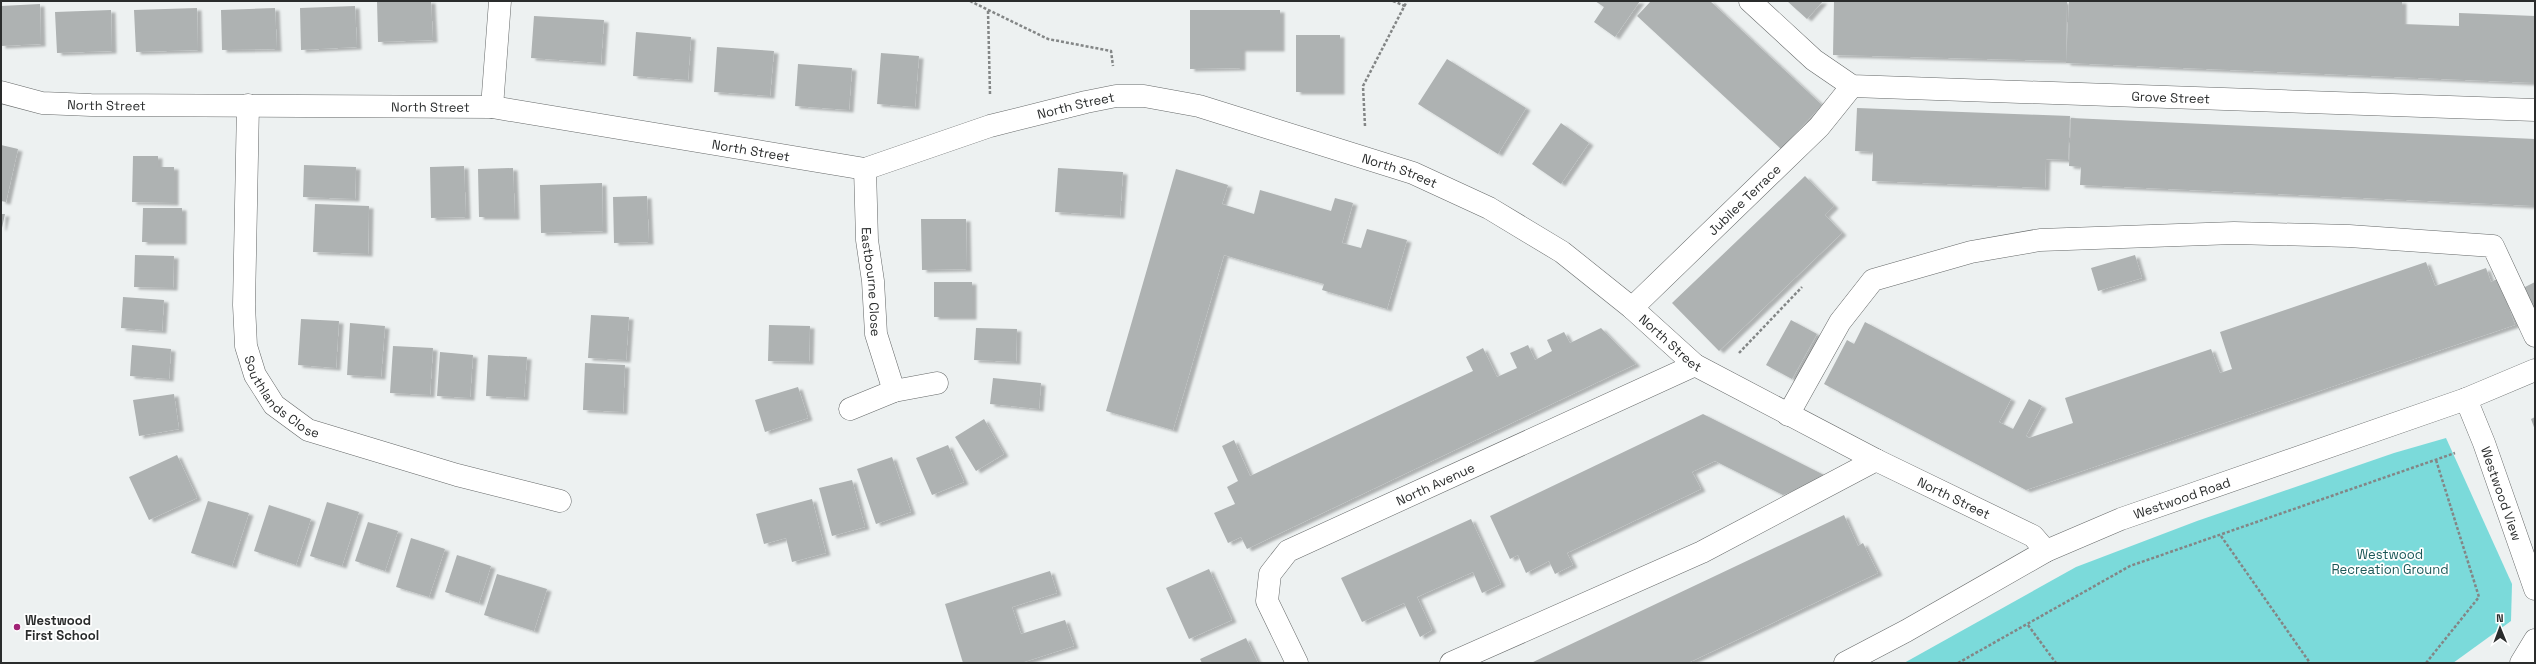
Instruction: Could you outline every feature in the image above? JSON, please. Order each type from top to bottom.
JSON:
[{"type":"street","points":[[492,106],[500,1]]},
{"type":"street","points":[[1750,1],[1814,60],[1852,86]]},
{"type":"street","name":"Grove Street","points":[[1852,86],[2535,110]]},
{"type":"street","name":"Jubilee Terrace","points":[[1632,308],[1819,127],[1852,86]]},
{"type":"street","name":"North Street","points":[[1,92],[42,103],[492,106],[865,169],[990,126],[1116,96],[1144,96],[1199,106],[1413,173],[1489,208],[1562,252],[1632,308],[1695,365],[1876,460],[2032,536],[2046,551]]},
{"type":"street","name":"Southlands Close","points":[[248,105],[244,305],[246,346],[255,375],[274,405],[308,430],[457,475],[560,501]]},
{"type":"street","name":"Eastbourne Close","points":[[865,169],[867,240],[873,281],[876,334],[894,391]]},
{"type":"street","points":[[1788,415],[1840,322],[1872,280],[1971,252],[2040,240],[2234,233],[2349,236],[2493,246],[2535,336]]},
{"type":"street","name":"North Avenue","points":[[1297,663],[1267,601],[1270,574],[1288,551],[1695,365]]},
{"type":"street","name":"Westwood Road","points":[[1845,663],[1906,631],[2046,551],[2121,519],[2466,399],[2535,370]]},
{"type":"street","points":[[850,409],[894,391],[937,383]]},
{"type":"street","name":"Westwood View","points":[[2466,399],[2484,442],[2535,589]]},
{"type":"street","points":[[1451,663],[1702,552],[1876,460]]},
{"type":"street","points":[[2521,663],[2535,640]]},
{"type":"path","points":[[970,1],[1048,39],[1111,51],[1116,96]]},
{"type":"path","points":[[1393,1],[1405,6]]},
{"type":"path","points":[[1366,158],[1363,86],[1407,1]]},
{"type":"path","points":[[988,11],[990,126]]},
{"type":"path","points":[[1716,376],[1802,287]]},
{"type":"path","points":[[1958,663],[2028,625],[2130,566],[2221,536],[2484,442]]},
{"type":"path","points":[[2426,663],[2480,597],[2436,460]]},
{"type":"path","points":[[2221,536],[2310,663]]},
{"type":"path","points":[[2028,625],[2056,663]]},
{"type":"green space","name":"Westwood Recreation Ground","points":[[2446,438],[2512,584],[2511,621],[2453,663],[1904,663],[2076,567],[2197,521],[2394,453]]},
{"type":"building","points":[[377,1],[431,1],[433,40],[378,42]]},
{"type":"building","points":[[1595,1],[1640,1],[1615,37],[1594,22],[1604,7]]},
{"type":"building","points":[[1651,1],[1710,1],[1822,105],[1781,149],[1637,16]]},
{"type":"building","points":[[1787,1],[1823,1],[1807,19]]},
{"type":"building","points":[[1834,1],[2067,1],[2066,61],[1833,55]]},
{"type":"building","points":[[2069,1],[2402,1],[2402,24],[2459,26],[2459,13],[2535,16],[2535,83],[2066,63]]},
{"type":"building","points":[[40,4],[41,44],[1,46],[1,6]]},
{"type":"building","points":[[355,6],[357,47],[301,50],[300,8]]},
{"type":"building","points":[[197,8],[198,50],[136,52],[134,10]]},
{"type":"building","points":[[275,8],[277,49],[222,50],[221,10]]},
{"type":"building","points":[[111,10],[112,51],[57,53],[55,12]]},
{"type":"building","points":[[1190,10],[1280,10],[1280,49],[1241,49],[1241,68],[1190,69]]},
{"type":"building","points":[[534,16],[604,20],[601,63],[531,58]]},
{"type":"building","points":[[636,32],[691,37],[688,80],[633,76]]},
{"type":"building","points":[[1296,35],[1340,35],[1340,92],[1296,92]]},
{"type":"building","points":[[717,47],[774,51],[770,96],[714,92]]},
{"type":"building","points":[[881,53],[919,56],[915,107],[877,104]]},
{"type":"building","points":[[1447,59],[1526,108],[1498,154],[1418,104]]},
{"type":"building","points":[[798,64],[852,68],[849,110],[795,106]]},
{"type":"building","points":[[1857,108],[2070,116],[2068,160],[2046,159],[2045,188],[1872,181],[1873,152],[1855,151]]},
{"type":"building","points":[[2071,118],[2535,139],[2535,206],[2080,185],[2081,167],[2069,166]]},
{"type":"building","points":[[1561,123],[1589,143],[1561,184],[1532,164]]},
{"type":"building","points":[[1,145],[18,149],[6,202],[1,201]]},
{"type":"building","points":[[133,156],[158,156],[158,167],[174,167],[174,203],[132,202]]},
{"type":"building","points":[[304,165],[356,167],[355,199],[303,197]]},
{"type":"building","points":[[464,166],[466,217],[431,218],[430,167]]},
{"type":"building","points":[[513,168],[515,217],[479,217],[478,169]]},
{"type":"building","points":[[1058,168],[1123,172],[1120,216],[1055,212]]},
{"type":"building","points":[[1176,169],[1228,185],[1222,204],[1254,214],[1260,190],[1331,211],[1335,198],[1353,203],[1342,243],[1361,248],[1367,229],[1407,240],[1387,309],[1322,290],[1324,284],[1224,255],[1173,430],[1106,411]]},
{"type":"building","points":[[1805,176],[1834,206],[1825,215],[1842,233],[1719,351],[1672,303]]},
{"type":"building","points":[[602,183],[603,231],[541,233],[540,185]]},
{"type":"building","points":[[647,196],[649,242],[614,243],[613,197]]},
{"type":"building","points":[[315,204],[369,206],[368,254],[313,252]]},
{"type":"building","points":[[143,208],[182,208],[182,242],[142,242]]},
{"type":"building","points":[[1,214],[5,214],[2,228],[1,228]]},
{"type":"building","points":[[921,219],[966,219],[967,269],[922,270]]},
{"type":"building","points":[[135,255],[174,256],[173,288],[134,287]]},
{"type":"building","points":[[2135,255],[2142,278],[2098,291],[2091,268]]},
{"type":"building","points":[[2426,262],[2435,286],[2486,268],[2491,282],[2499,278],[2515,325],[2026,490],[1824,384],[1847,340],[1854,344],[1865,322],[2011,399],[1999,422],[2013,429],[2029,399],[2042,406],[2026,436],[2029,438],[2073,423],[2065,398],[2211,349],[2220,373],[2232,369],[2220,332]]},
{"type":"building","points":[[934,282],[972,282],[972,317],[934,317]]},
{"type":"building","points":[[2535,282],[2535,316],[2521,289]]},
{"type":"building","points":[[123,297],[164,300],[162,331],[121,328]]},
{"type":"building","points":[[591,315],[629,317],[626,360],[588,358]]},
{"type":"building","points":[[301,319],[339,321],[336,368],[298,365]]},
{"type":"building","points":[[1791,320],[1817,334],[1792,379],[1766,365]]},
{"type":"building","points":[[350,323],[385,326],[381,377],[347,375]]},
{"type":"building","points":[[769,325],[810,326],[809,362],[768,361]]},
{"type":"building","points":[[976,328],[1017,329],[1016,362],[974,360]]},
{"type":"building","points":[[1601,328],[1636,364],[1247,549],[1241,537],[1228,543],[1214,513],[1235,504],[1227,487],[1238,481],[1222,446],[1234,440],[1250,476],[1473,371],[1466,357],[1483,348],[1497,377],[1517,368],[1510,353],[1528,345],[1535,360],[1552,351],[1547,340],[1564,332],[1570,343]]},
{"type":"building","points":[[132,345],[171,349],[169,379],[130,376]]},
{"type":"building","points":[[393,346],[433,348],[430,395],[390,393]]},
{"type":"building","points":[[440,352],[473,355],[470,398],[437,396]]},
{"type":"building","points":[[488,355],[527,357],[524,398],[486,396]]},
{"type":"building","points":[[585,363],[625,365],[623,412],[583,410]]},
{"type":"building","points":[[993,378],[1041,383],[1039,409],[990,404]]},
{"type":"building","points":[[798,387],[808,418],[765,432],[755,400]]},
{"type":"building","points":[[174,394],[179,429],[139,436],[133,400]]},
{"type":"building","points":[[1703,414],[1828,477],[1783,495],[1715,461],[1692,472],[1701,489],[1567,553],[1573,565],[1555,574],[1549,561],[1526,573],[1518,555],[1510,559],[1490,516]]},
{"type":"building","points":[[2535,417],[2535,430],[2531,419]]},
{"type":"building","points":[[984,419],[1004,454],[976,471],[955,437]]},
{"type":"building","points":[[948,445],[964,482],[932,495],[916,458]]},
{"type":"building","points":[[177,455],[197,498],[149,520],[129,477]]},
{"type":"building","points":[[892,457],[911,512],[876,524],[857,469]]},
{"type":"building","points":[[852,480],[865,527],[832,536],[819,488]]},
{"type":"building","points":[[812,499],[826,553],[792,562],[786,538],[764,544],[756,514]]},
{"type":"building","points":[[208,501],[249,513],[232,566],[191,553]]},
{"type":"building","points":[[327,502],[359,512],[342,566],[310,556]]},
{"type":"building","points":[[269,505],[311,519],[296,565],[254,551]]},
{"type":"building","points":[[1844,515],[1858,546],[1863,543],[1878,573],[1690,662],[1531,663]]},
{"type":"building","points":[[1471,519],[1501,584],[1482,593],[1473,572],[1417,597],[1432,630],[1420,637],[1404,603],[1362,622],[1341,578]]},
{"type":"building","points":[[368,522],[398,531],[385,571],[355,561]]},
{"type":"building","points":[[411,538],[445,549],[429,597],[396,587]]},
{"type":"building","points":[[457,555],[491,566],[479,603],[445,592]]},
{"type":"building","points":[[1209,569],[1232,620],[1189,639],[1166,588]]},
{"type":"building","points":[[1050,571],[1057,593],[1012,607],[1021,634],[1065,620],[1074,646],[1021,663],[963,663],[945,604]]},
{"type":"building","points":[[497,574],[547,589],[534,631],[484,615]]},
{"type":"building","points":[[1246,638],[1258,663],[1202,663],[1200,659]]},
{"type":"place","name":"Westwood First School","points":[[17,627]]}]
